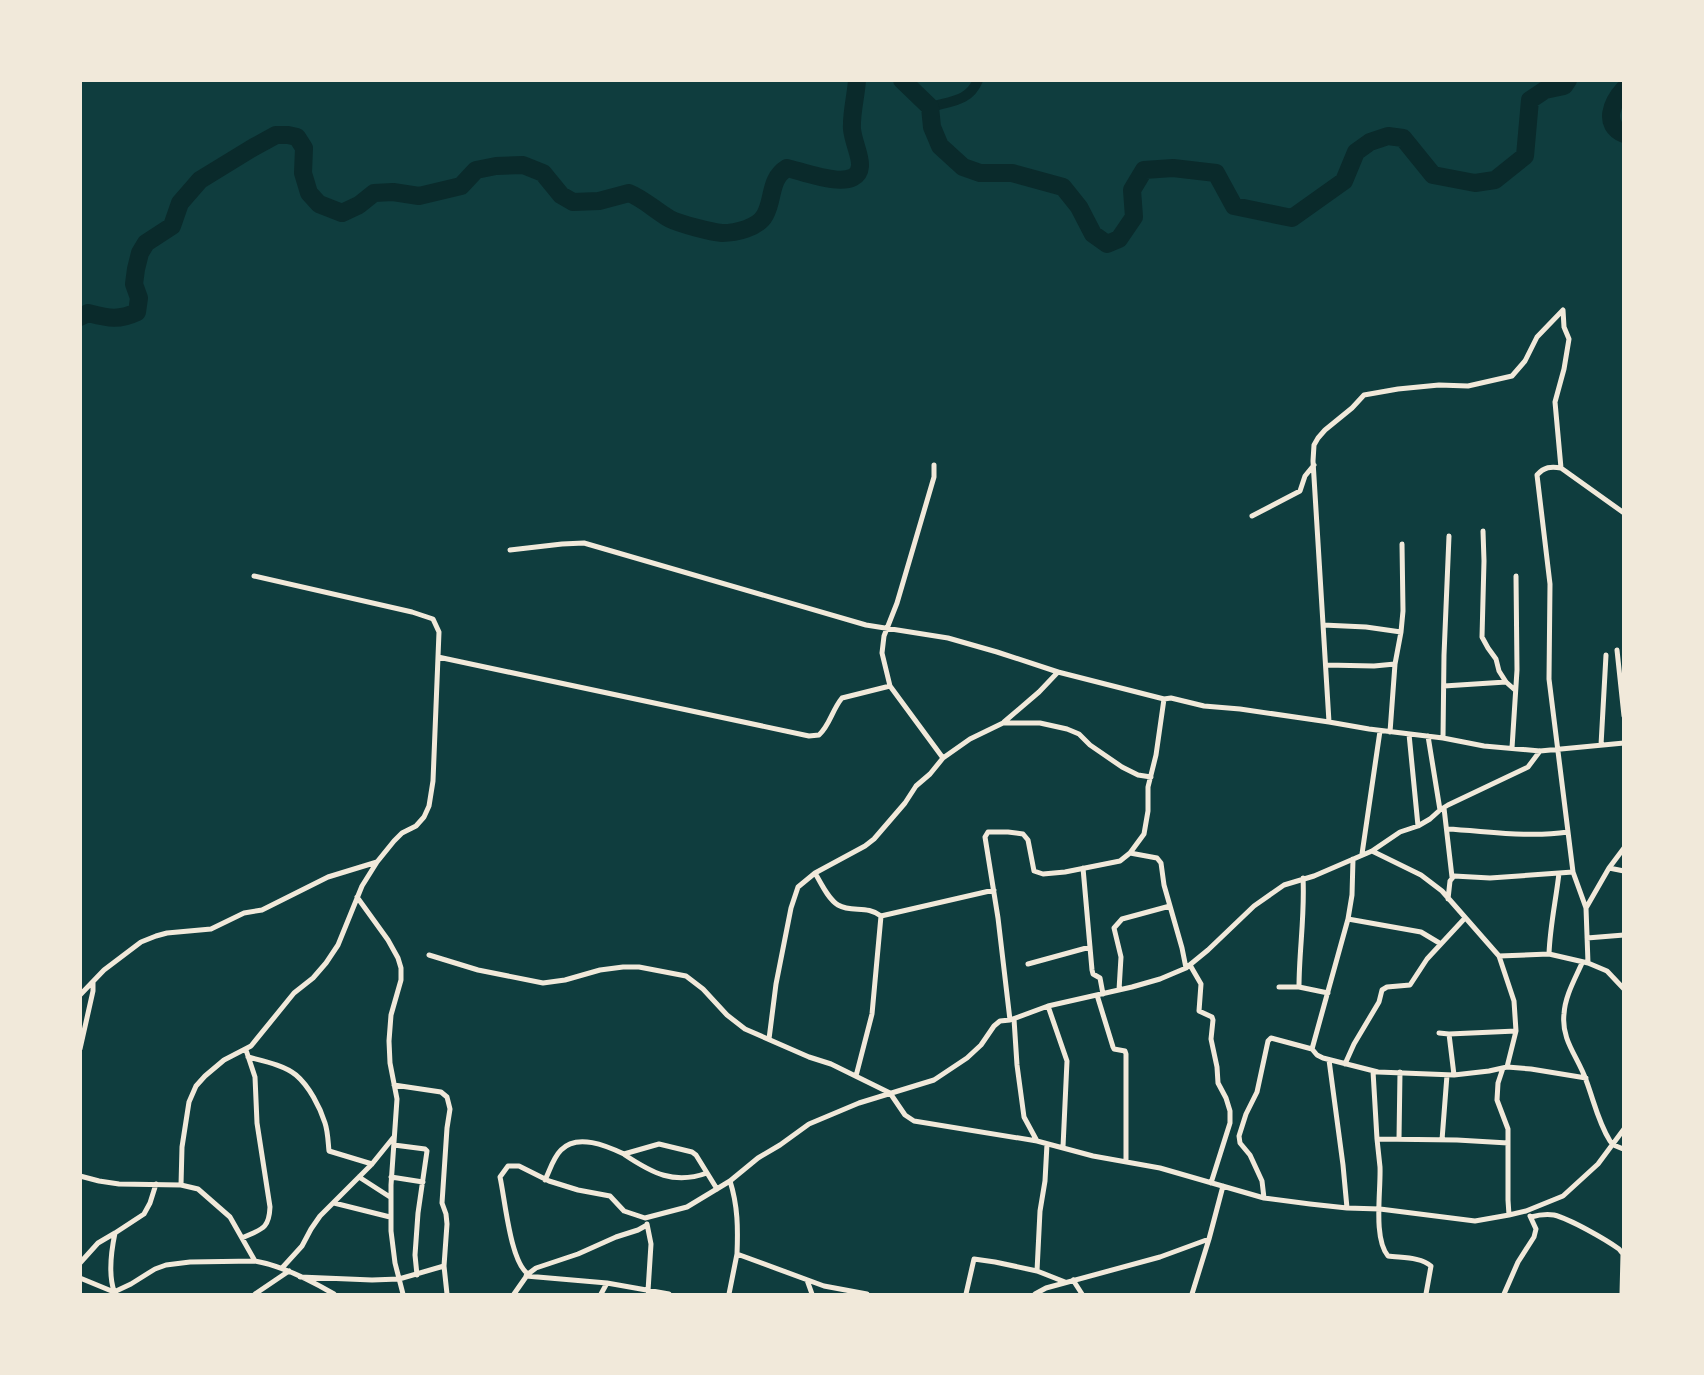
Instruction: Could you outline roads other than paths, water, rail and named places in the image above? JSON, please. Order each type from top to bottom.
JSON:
[{"type":"street","points":[[1329,722],[1314,465],[1314,445],[1325,430],[1364,395],[1439,385],[1468,386],[1512,376],[1525,361],[1537,337],[1563,310],[1564,327],[1569,340],[1555,402],[1561,468]]},
{"type":"street","points":[[934,465],[934,477],[882,653],[890,687],[943,758]]},
{"type":"street","points":[[1252,516],[1300,491],[1305,477],[1314,465]]},
{"type":"street","points":[[1623,513],[1561,468],[1551,466],[1537,475],[1550,584],[1549,679],[1557,751],[1573,872],[1586,908],[1585,963],[1567,998],[1563,1016],[1565,1037],[1586,1078],[1596,1113],[1612,1144],[1623,1149]]},
{"type":"street","points":[[1483,531],[1482,637],[1496,659],[1499,671],[1515,690]]},
{"type":"street","points":[[1443,738],[1449,536]]},
{"type":"street","points":[[510,550],[584,543],[802,607],[887,629],[948,638],[1058,672],[1164,699],[1171,698],[1204,706],[1240,709],[1484,746],[1539,751],[1623,743]]},
{"type":"street","points":[[1390,732],[1395,664],[1403,611],[1402,544]]},
{"type":"street","points":[[181,1185],[182,1147],[191,1095],[205,1076],[218,1065],[246,1050],[257,1040],[295,993],[313,978],[329,958],[338,945],[357,897],[377,862],[402,833],[424,817],[429,806],[433,781],[439,632],[433,619],[254,576]]},
{"type":"street","points":[[1512,748],[1517,640],[1516,576]]},
{"type":"street","points":[[1323,625],[1401,632]]},
{"type":"street","points":[[1617,650],[1623,716]]},
{"type":"street","points":[[1601,745],[1606,655]]},
{"type":"street","points":[[438,657],[810,736],[819,736],[842,698],[890,687]]},
{"type":"street","points":[[1325,665],[1395,664]]},
{"type":"street","points":[[769,1039],[776,984],[791,908],[798,887],[815,873],[874,839],[916,786],[943,758],[970,739],[1003,723],[1058,672]]},
{"type":"street","points":[[1444,686],[1506,682]]},
{"type":"street","points":[[1037,1141],[1024,1116],[985,837],[988,832],[1023,834],[1028,840],[1034,871],[1038,873],[1065,872],[1120,861],[1130,853],[1144,834],[1148,787],[1156,755],[1164,699]]},
{"type":"street","points":[[1003,723],[1040,723],[1067,729],[1079,734],[1122,767],[1138,775],[1151,777]]},
{"type":"street","points":[[1362,854],[1380,731]]},
{"type":"street","points":[[1409,734],[1418,826]]},
{"type":"street","points":[[1428,736],[1447,830],[1452,877],[1448,899]]},
{"type":"street","points":[[669,1294],[607,1283],[527,1275],[517,1259],[500,1175],[508,1166],[517,1165],[545,1180],[610,1196],[624,1211],[645,1218],[687,1207],[730,1181],[758,1158],[809,1124],[859,1103],[934,1080],[967,1058],[1000,1021],[1048,1006],[1160,979],[1188,966],[1209,950],[1254,906],[1284,885],[1314,876],[1353,859],[1400,832],[1418,826],[1442,809],[1528,767],[1539,751]]},
{"type":"street","points":[[1447,830],[1518,835],[1568,832]]},
{"type":"street","points":[[1586,908],[1623,848]]},
{"type":"street","points":[[1372,850],[1420,874],[1443,891],[1499,956],[1514,1001],[1516,1031],[1498,1083],[1497,1100],[1508,1129],[1510,1215]]},
{"type":"street","points":[[1130,853],[1159,859],[1161,863],[1182,948],[1188,966],[1201,984],[1199,1011],[1213,1020],[1211,1039],[1218,1083],[1230,1111],[1230,1123],[1211,1183]]},
{"type":"street","points":[[1312,1049],[1348,919],[1353,859]]},
{"type":"street","points":[[80,995],[114,962],[141,942],[167,933],[211,929],[244,913],[262,910],[328,877],[377,862]]},
{"type":"street","points":[[1083,868],[1092,970],[1093,974],[1100,978],[1100,995],[1112,1047],[1125,1051],[1126,1054],[1126,1161]]},
{"type":"street","points":[[1609,868],[1623,871]]},
{"type":"street","points":[[1452,877],[1490,878],[1573,872]]},
{"type":"street","points":[[815,873],[832,900],[839,906],[868,909],[881,915],[994,890]]},
{"type":"street","points":[[1549,954],[1551,919],[1559,873]]},
{"type":"street","points":[[1299,987],[1304,917],[1303,878]]},
{"type":"street","points":[[357,897],[388,940],[401,968],[401,980],[389,1034],[389,1057],[397,1099],[390,1217],[392,1248],[404,1294]]},
{"type":"street","points":[[1119,990],[1121,957],[1114,928],[1122,919],[1170,906]]},
{"type":"street","points":[[856,1076],[872,1014],[881,915]]},
{"type":"street","points":[[1345,1065],[1354,1044],[1380,1002],[1382,990],[1410,985],[1427,958],[1465,918]]},
{"type":"street","points":[[1348,919],[1422,932],[1441,944]]},
{"type":"street","points":[[1587,938],[1623,935]]},
{"type":"street","points":[[1028,964],[1090,947]]},
{"type":"street","points":[[1499,956],[1549,954],[1585,963],[1607,971],[1623,989]]},
{"type":"street","points":[[429,955],[478,970],[543,983],[623,967],[639,967],[686,976],[703,989],[726,1015],[745,1029],[890,1093],[905,1115],[914,1121],[1037,1141],[1093,1156],[1160,1168],[1265,1198],[1475,1221],[1510,1215],[1563,1196],[1598,1164],[1623,1129]]},
{"type":"street","points":[[80,1049],[93,982]]},
{"type":"street","points":[[1279,987],[1299,987],[1328,993]]},
{"type":"street","points":[[1048,1006],[1067,1061],[1063,1147]]},
{"type":"street","points":[[1439,1033],[1516,1031]]},
{"type":"street","points":[[1449,1034],[1454,1075]]},
{"type":"street","points":[[1265,1198],[1262,1181],[1250,1155],[1240,1143],[1239,1136],[1245,1114],[1257,1093],[1268,1041],[1271,1038],[1312,1049],[1317,1055],[1329,1060],[1373,1071],[1454,1075],[1505,1067],[1586,1078]]},
{"type":"street","points":[[242,1238],[267,1224],[271,1207],[257,1123],[255,1077],[246,1050]]},
{"type":"street","points":[[248,1057],[278,1067],[298,1078],[322,1114],[330,1151],[372,1164]]},
{"type":"street","points":[[1329,1060],[1347,1208]]},
{"type":"street","points":[[1373,1071],[1380,1168],[1380,1233],[1386,1255],[1419,1260],[1430,1265],[1426,1294]]},
{"type":"street","points":[[1399,1139],[1400,1072]]},
{"type":"street","points":[[1442,1140],[1447,1075]]},
{"type":"street","points":[[394,1085],[441,1092],[449,1101],[442,1203],[447,1224],[444,1266],[447,1294]]},
{"type":"street","points":[[282,1268],[302,1246],[316,1222],[395,1136]]},
{"type":"street","points":[[1377,1139],[1508,1143]]},
{"type":"street","points":[[545,1180],[556,1156],[565,1147],[588,1142],[624,1154],[664,1176],[687,1178],[707,1173]]},
{"type":"street","points":[[624,1154],[660,1144],[692,1152],[717,1189]]},
{"type":"street","points":[[1037,1271],[1047,1144]]},
{"type":"street","points":[[394,1145],[426,1150],[416,1232],[417,1275]]},
{"type":"street","points":[[80,1176],[119,1184],[181,1185],[198,1189],[230,1217],[255,1261]]},
{"type":"street","points":[[359,1177],[390,1197]]},
{"type":"street","points":[[391,1177],[422,1182]]},
{"type":"street","points":[[729,1294],[737,1254],[738,1219],[730,1181]]},
{"type":"street","points":[[80,1262],[98,1243],[145,1212],[156,1184]]},
{"type":"street","points":[[1192,1294],[1223,1186]]},
{"type":"street","points":[[334,1203],[390,1217]]},
{"type":"street","points":[[1504,1294],[1518,1262],[1534,1237],[1536,1229],[1526,1211]]},
{"type":"street","points":[[1531,1217],[1556,1216],[1619,1249],[1623,1254],[1622,1294]]},
{"type":"street","points":[[645,1218],[651,1244],[648,1291]]},
{"type":"street","points":[[514,1294],[527,1275],[543,1264],[578,1254],[647,1225]]},
{"type":"street","points":[[114,1293],[110,1268],[115,1233]]},
{"type":"street","points":[[1035,1294],[1065,1282],[1160,1257],[1209,1239]]},
{"type":"street","points":[[737,1254],[824,1286],[867,1294]]},
{"type":"street","points":[[966,1294],[975,1259],[1037,1271],[1065,1282]]},
{"type":"street","points":[[114,1293],[166,1265],[255,1261],[282,1268],[334,1294]]},
{"type":"street","points":[[300,1277],[399,1279],[444,1266]]},
{"type":"street","points":[[255,1294],[289,1272]]},
{"type":"street","points":[[80,1278],[114,1293]]},
{"type":"street","points":[[807,1280],[811,1294]]},
{"type":"street","points":[[1073,1280],[1082,1294]]},
{"type":"street","points":[[601,1294],[607,1283]]},
{"type":"waterway","points":[[80,317],[88,313],[118,318],[137,312],[139,298],[134,284],[140,253],[146,243],[172,226],[180,203],[200,180],[276,135],[297,137],[304,148],[303,173],[309,193],[319,204],[342,213],[359,205],[374,193],[393,192],[419,196],[461,186],[476,170],[523,165],[543,173],[561,195],[573,202],[599,201],[629,193],[675,221],[728,233],[746,229],[762,220],[777,178],[787,168],[828,179],[850,179],[857,174],[860,162],[852,123],[857,80]]},
{"type":"waterway","points":[[902,80],[930,107],[932,127],[940,146],[963,167],[980,173],[1012,173],[1063,187],[1079,207],[1093,234],[1107,244],[1119,239],[1134,217],[1132,190],[1144,170],[1173,168],[1216,173],[1234,206],[1292,218],[1344,181],[1356,152],[1370,142],[1388,136],[1403,138],[1433,175],[1475,183],[1495,180],[1525,156],[1530,100],[1545,90],[1564,86],[1568,80]]},
{"type":"waterway","points":[[930,107],[964,97],[978,80]]},
{"type":"waterway","points":[[1624,89],[1611,113],[1613,125],[1624,134]]}]
